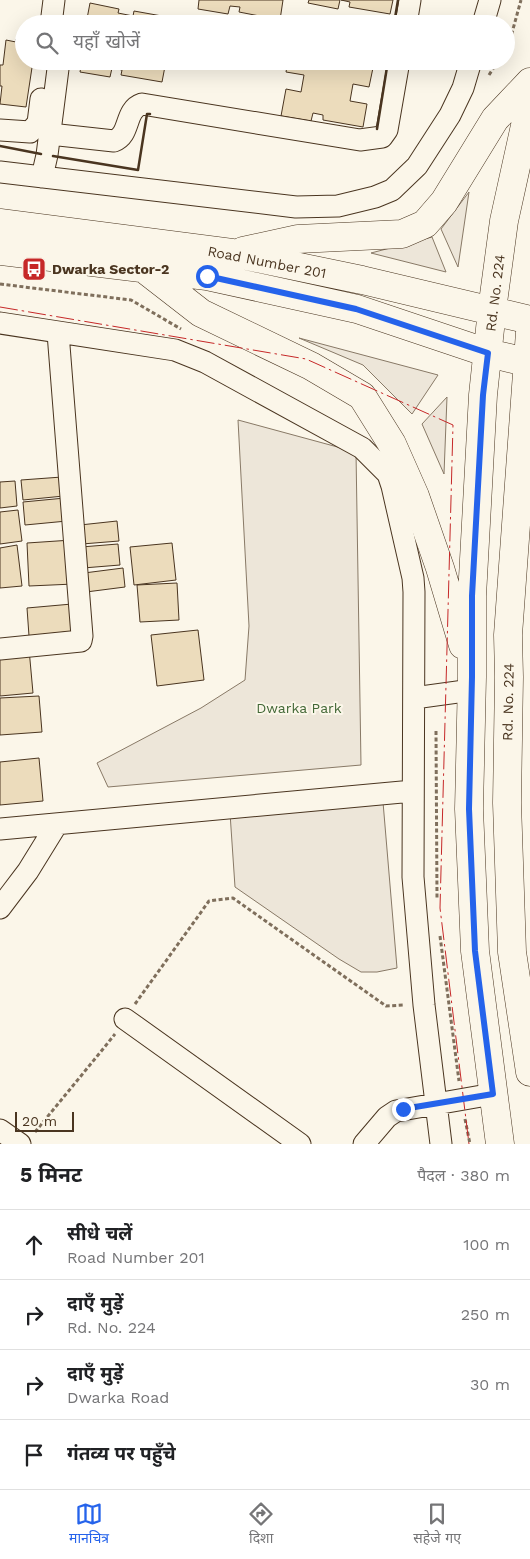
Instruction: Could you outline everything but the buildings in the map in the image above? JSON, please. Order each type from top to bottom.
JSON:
[{"type":"main road","points":[[232,253],[298,240],[402,234],[425,224],[444,202],[494,119],[530,82]]},
{"type":"main road","name":"Rd. No. 224","points":[[500,1144],[475,951],[469,809],[472,596],[483,395],[492,310],[504,221],[530,103]]},
{"type":"main road","name":"Road Number 201","points":[[0,223],[232,253],[362,280],[530,320]]},
{"type":"main road","name":"Road Number 201","points":[[0,251],[207,276],[356,309],[488,353],[528,363]]},
{"type":"main road","points":[[143,268],[201,313],[311,366],[362,396],[392,444],[415,496],[440,568],[472,683]]},
{"type":"main road","name":"Rd. No. 224","points":[[530,332],[508,635],[507,803],[512,952],[530,1072]]},
{"type":"main road","points":[[509,677],[530,586]]},
{"type":"street","points":[[52,15],[54,0]]},
{"type":"street","points":[[63,15],[65,0]]},
{"type":"street","points":[[408,15],[410,0]]},
{"type":"street","points":[[485,15],[490,0]]},
{"type":"street","points":[[0,130],[30,132],[38,123],[45,70]]},
{"type":"street","points":[[42,177],[50,134],[58,70]]},
{"type":"street","points":[[50,134],[114,141],[120,139],[123,135],[132,110],[142,104],[360,140],[382,137],[387,130],[397,70]]},
{"type":"street","points":[[0,172],[296,207],[338,206],[375,197],[392,190],[417,166],[450,115],[463,88],[468,70]]},
{"type":"street","points":[[0,323],[175,350],[205,362],[362,448],[388,474],[396,496],[412,578],[414,698],[413,878],[424,1005],[441,1144]]},
{"type":"street","points":[[0,649],[81,641],[82,636],[58,333]]},
{"type":"street","points":[[414,698],[436,695],[472,683]]},
{"type":"street","points":[[0,829],[413,791]]},
{"type":"street","points":[[2,899],[44,845],[56,824]]},
{"type":"street","points":[[125,1018],[300,1144]]},
{"type":"street","points":[[364,1144],[387,1117],[396,1111],[493,1094]]},
{"type":"street","points":[[0,1130],[26,1140]]},
{"type":"path","points":[[515,22],[521,0]]},
{"type":"path","points":[[0,284],[130,300],[181,329]]},
{"type":"path","points":[[436,695],[437,906]]},
{"type":"path","points":[[26,1140],[104,1049],[209,900],[234,898],[386,1006],[448,1003]]},
{"type":"path","points":[[440,935],[461,1100],[470,1144]]},
{"type":"green space","points":[[469,192],[458,267],[441,229]]},
{"type":"green space","points":[[432,237],[446,272],[371,253]]},
{"type":"green space","points":[[299,338],[438,375],[412,414],[363,365]]},
{"type":"green space","points":[[447,397],[444,474],[422,424]]},
{"type":"green space","name":"Dwarka Park","points":[[238,420],[356,452],[361,765],[108,787],[97,763],[201,708],[245,680],[249,626]]},
{"type":"green space","points":[[383,802],[397,968],[377,972],[361,972],[339,959],[235,887],[230,813]]},
{"type":"wall","points":[[396,15],[398,0]]},
{"type":"wall","points":[[377,129],[387,70]]},
{"type":"wall","points":[[53,156],[138,170],[147,114],[150,114]]},
{"type":"wall","points":[[0,146],[41,154]]},
{"type":"power","points":[[0,307],[306,359],[453,425],[440,908],[469,1144]]},
{"type":"place","name":"Dwarka Sector-2","points":[[34,269]]},
{"type":"route","points":[[207,276],[356,309],[488,353],[483,395],[472,596],[469,809],[475,951],[493,1094],[403,1109]]}]
